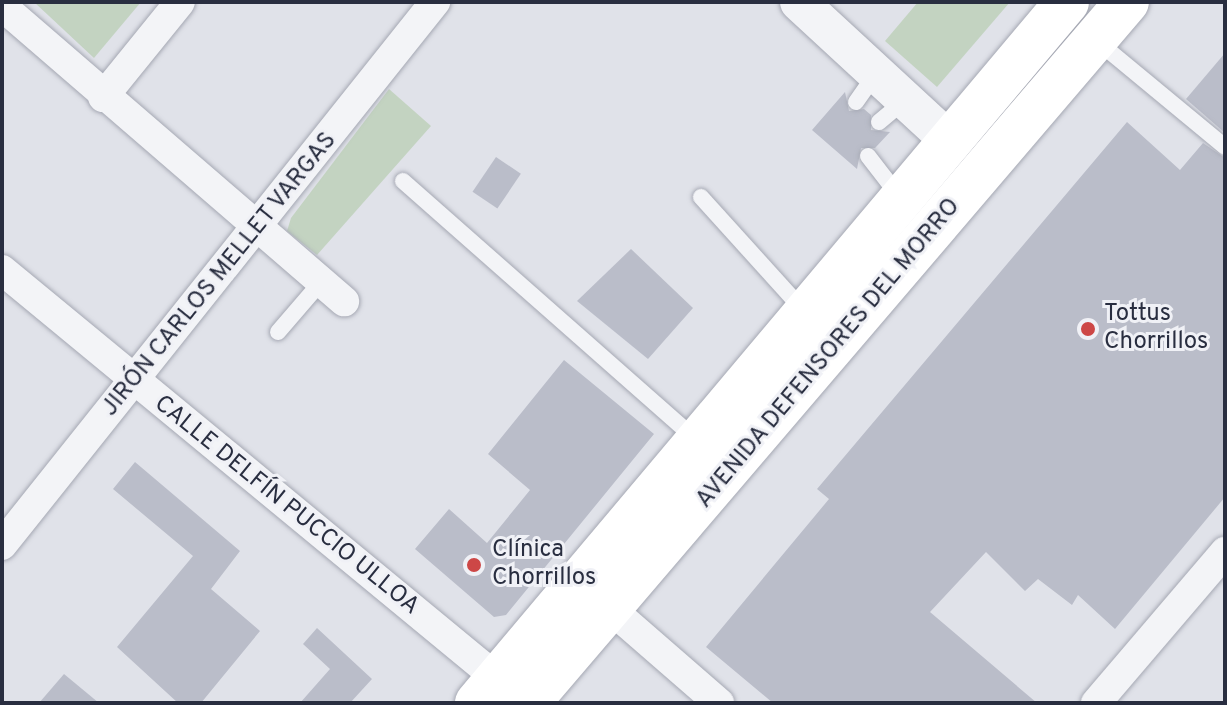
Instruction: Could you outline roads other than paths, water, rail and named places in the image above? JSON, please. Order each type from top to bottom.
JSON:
[{"type":"main road","name":"AVENIDA DEFENSORES DEL MORRO","points":[[595,595],[697,439],[903,201],[1067,2]]},
{"type":"main road","name":"AVENIDA DEFENSORES DEL MORRO","points":[[501,695],[595,595],[1127,2]]},
{"type":"street","points":[[103,97],[180,2]]},
{"type":"street","name":"JIRÓN CARLOS MELLET VARGAS","points":[[5,536],[258,229],[435,2]]},
{"type":"street","points":[[799,2],[866,87],[892,111],[952,143]]},
{"type":"street","points":[[2,6],[103,97],[333,291]]},
{"type":"street","name":"CALLE DELFÍN PUCCIO ULLOA","points":[[2,270],[501,695]]},
{"type":"street","points":[[1096,703],[1225,552]]},
{"type":"street","points":[[595,595],[719,703]]},
{"type":"lane","points":[[1096,39],[1225,147]]},
{"type":"lane","points":[[868,156],[903,201]]},
{"type":"lane","points":[[403,181],[697,439]]},
{"type":"lane","points":[[701,197],[806,313]]},
{"type":"lane","points":[[278,332],[333,291]]},
{"type":"place","name":"Tottus Chorrillos","points":[[1088,329]]},
{"type":"place","name":"Clínica Chorrillos","points":[[474,565]]}]
